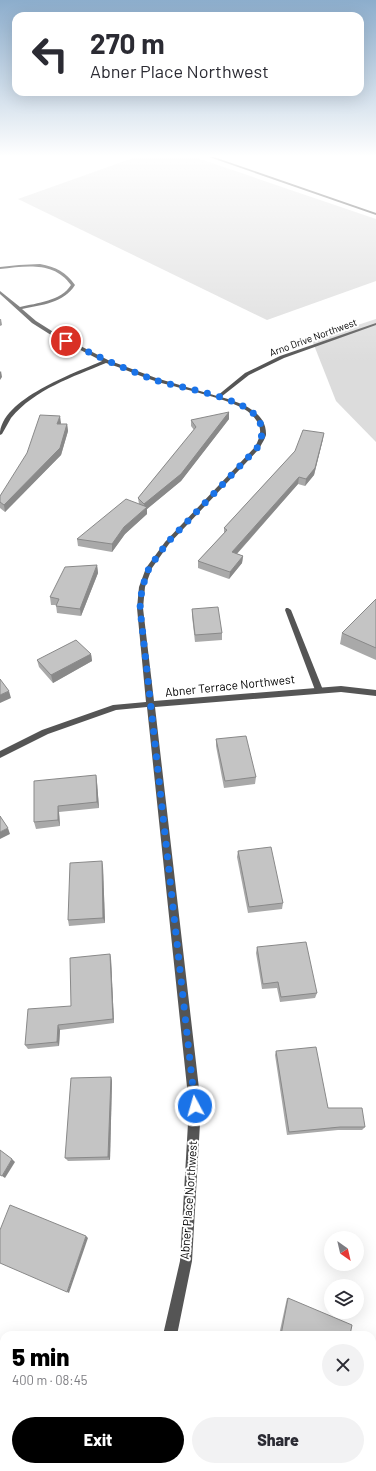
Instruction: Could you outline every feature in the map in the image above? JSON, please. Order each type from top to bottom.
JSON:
[{"type":"street","points":[[0,268],[27,265],[50,267],[70,280],[73,285],[67,294],[59,298],[19,309]]},
{"type":"street","name":"Abner Place Northwest","points":[[0,292],[19,309],[53,334],[106,361],[154,379],[237,403],[252,412],[261,423],[263,436],[257,448],[167,543],[149,568],[142,588],[140,608],[195,1106],[186,1260],[171,1331]]},
{"type":"street","name":"Arno Drive Northwest","points":[[218,397],[247,374],[282,357],[376,324]]},
{"type":"street","points":[[0,433],[6,420],[21,404],[42,391],[106,361]]},
{"type":"street","points":[[288,610],[319,690]]},
{"type":"street","name":"Abner Terrace Northwest","points":[[0,755],[45,732],[116,707],[151,706],[341,688],[376,693]]},
{"type":"shaded area","points":[[73,226],[376,226],[376,281],[267,320]]},
{"type":"shaded area","points":[[376,319],[376,442],[336,401],[312,340]]},
{"type":"building","points":[[229,412],[181,474],[144,504],[138,498],[196,427],[191,420]]},
{"type":"building","points":[[40,415],[60,416],[57,424],[67,424],[60,448],[4,505],[0,502],[0,496],[27,453]]},
{"type":"building","points":[[303,430],[324,433],[315,468],[306,479],[299,477],[232,552],[243,556],[230,572],[198,561],[227,530],[224,528],[295,451]]},
{"type":"building","points":[[126,499],[147,507],[124,527],[112,544],[77,539]]},
{"type":"building","points":[[97,565],[80,609],[56,606],[59,599],[50,597],[65,567]]},
{"type":"building","points":[[376,599],[376,648],[342,633]]},
{"type":"building","points":[[218,607],[222,633],[195,635],[192,609]]},
{"type":"building","points":[[76,640],[91,654],[51,675],[37,660]]},
{"type":"building","points":[[0,679],[9,691],[0,695]]},
{"type":"building","points":[[246,736],[256,777],[225,781],[216,739]]},
{"type":"building","points":[[96,775],[97,802],[58,806],[58,820],[34,822],[34,781]]},
{"type":"building","points":[[0,816],[8,828],[0,832]]},
{"type":"building","points":[[271,847],[283,903],[249,907],[238,851]]},
{"type":"building","points":[[102,861],[103,918],[68,920],[70,863]]},
{"type":"building","points":[[306,942],[317,993],[281,997],[278,982],[263,984],[257,947]]},
{"type":"building","points":[[110,954],[113,1019],[58,1025],[57,1042],[25,1045],[28,1009],[71,1006],[70,958]]},
{"type":"building","points":[[316,1047],[328,1108],[362,1108],[365,1127],[340,1127],[289,1132],[276,1051]]},
{"type":"building","points":[[111,1077],[108,1157],[65,1158],[71,1078]]},
{"type":"building","points":[[0,1150],[12,1159],[2,1176],[0,1175]]},
{"type":"building","points":[[10,1205],[86,1236],[67,1292],[0,1263],[0,1230]]},
{"type":"building","points":[[288,1298],[324,1313],[324,1319],[338,1319],[352,1325],[351,1331],[282,1331]]},
{"type":"route","points":[[66,341],[106,361],[154,379],[237,403],[252,412],[261,423],[263,436],[257,448],[167,543],[149,568],[142,588],[140,608],[195,1106]]}]
